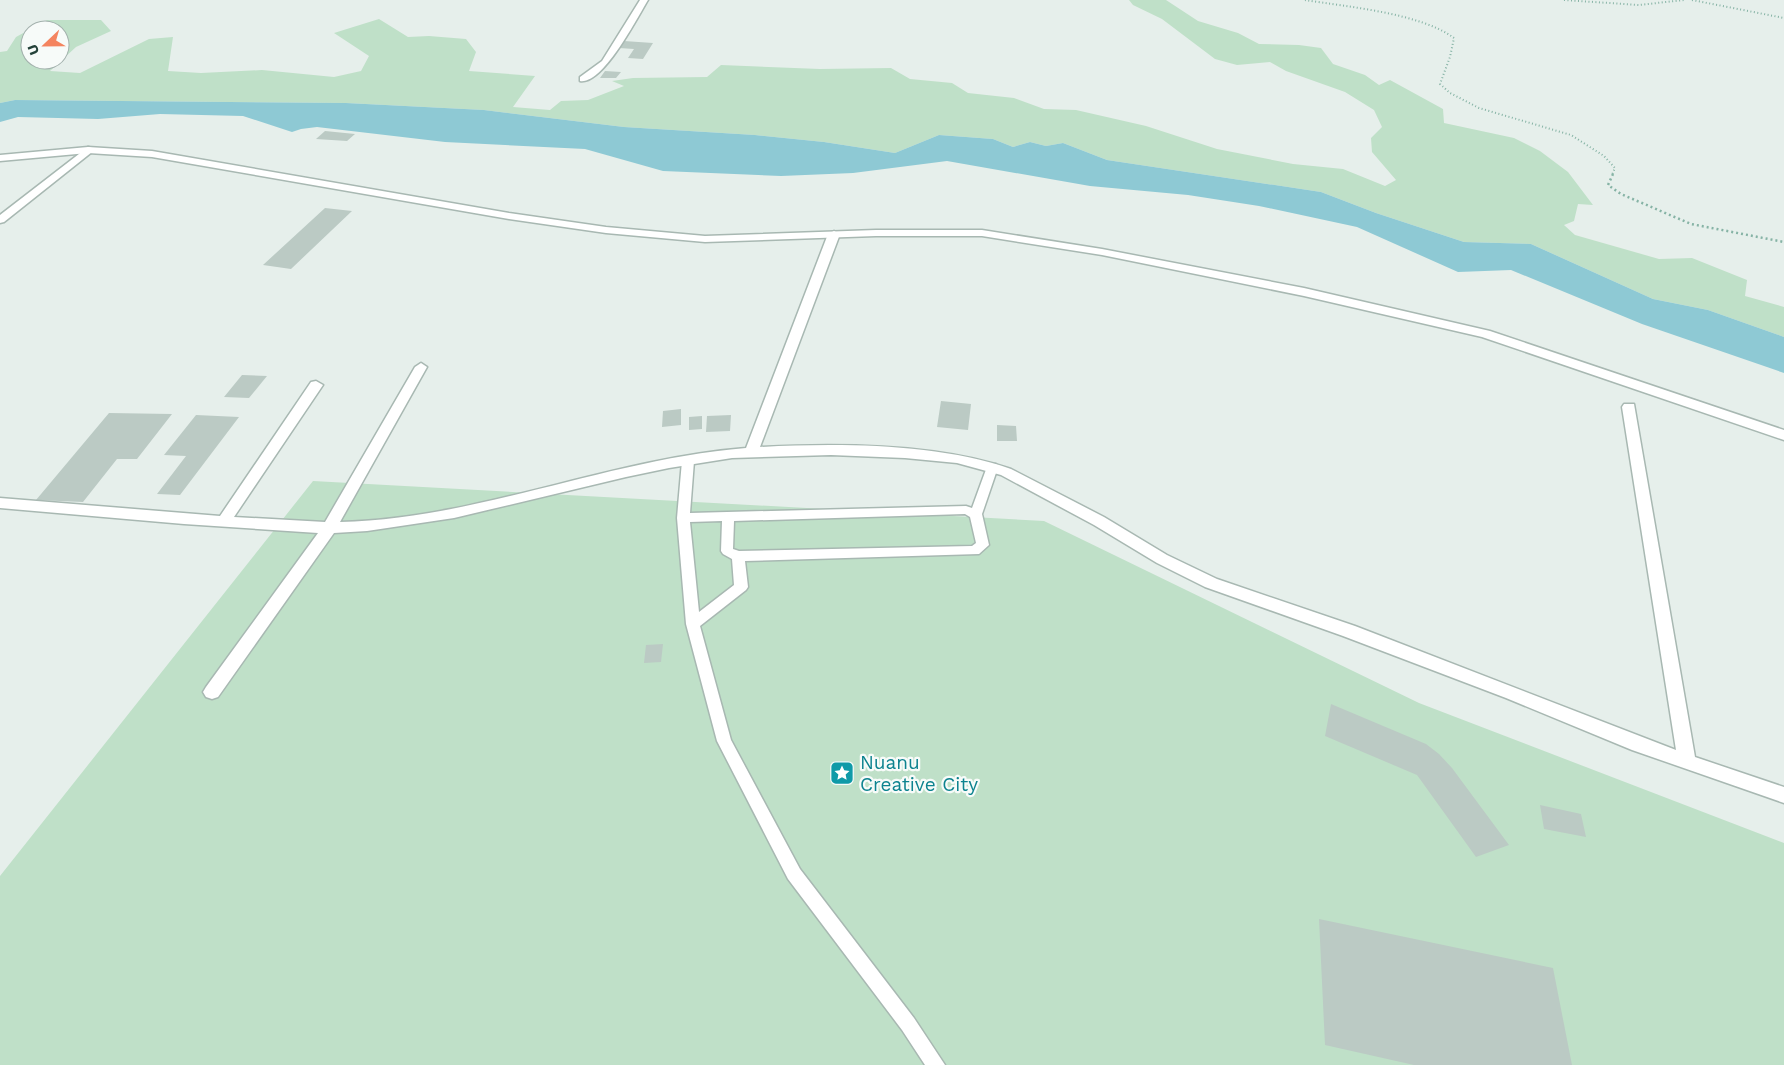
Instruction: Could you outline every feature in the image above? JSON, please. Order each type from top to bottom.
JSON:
[{"type":"street","points":[[584,79],[605,63],[644,0]]},
{"type":"street","points":[[0,158],[88,150],[152,154],[362,191],[606,230],[705,238],[834,234],[982,233],[1102,252],[1304,292],[1486,334],[1784,435]]},
{"type":"street","points":[[0,220],[88,150]]},
{"type":"street","points":[[751,453],[834,234]]},
{"type":"street","points":[[212,692],[329,528],[421,366]]},
{"type":"street","points":[[224,521],[316,385]]},
{"type":"street","points":[[1629,407],[1687,761]]},
{"type":"street","points":[[0,503],[329,528],[421,520],[588,480],[712,456],[786,449],[941,456],[992,467],[1091,517],[1162,559],[1211,583],[1367,638],[1512,693],[1638,745],[1784,795]]},
{"type":"lane","points":[[688,461],[683,518],[693,624],[724,741],[794,874],[908,1024],[936,1065]]},
{"type":"lane","points":[[728,517],[727,551],[738,556],[976,551],[982,545],[976,514],[992,467]]},
{"type":"lane","points":[[683,518],[966,510],[976,514]]},
{"type":"lane","points":[[693,624],[741,587],[738,556]]},
{"type":"path","points":[[1305,0],[1370,10],[1444,29],[1454,38],[1450,57],[1440,84],[1453,97],[1482,108],[1562,131],[1582,141],[1611,162],[1615,168],[1608,185],[1648,207],[1691,224],[1784,242]]},
{"type":"path","points":[[1564,0],[1622,6],[1670,3],[1684,0]]},
{"type":"path","points":[[1692,0],[1784,18]]},
{"type":"green space","points":[[1129,0],[1166,0],[1198,21],[1238,33],[1259,44],[1299,45],[1321,48],[1333,64],[1365,75],[1379,85],[1390,80],[1443,109],[1444,123],[1514,138],[1540,151],[1568,172],[1593,205],[1578,204],[1574,221],[1564,225],[1575,235],[1659,259],[1692,258],[1747,280],[1745,296],[1784,307],[1784,337],[1708,310],[1653,299],[1531,244],[1464,242],[1376,213],[1321,192],[1107,160],[1063,143],[1046,146],[1030,142],[1013,147],[993,139],[939,135],[895,153],[824,142],[755,135],[624,127],[484,110],[346,103],[15,100],[0,103],[0,52],[7,51],[16,37],[20,35],[20,70],[51,70],[80,73],[149,39],[173,37],[168,71],[201,73],[262,70],[334,77],[361,71],[369,56],[334,33],[379,19],[408,37],[429,36],[466,39],[476,52],[469,71],[535,76],[513,107],[550,110],[561,101],[588,100],[624,86],[612,81],[633,78],[707,77],[721,65],[820,69],[891,68],[910,79],[952,83],[968,93],[1014,98],[1044,109],[1076,110],[1146,126],[1217,149],[1293,164],[1343,169],[1385,186],[1396,180],[1372,152],[1371,138],[1382,127],[1374,110],[1345,92],[1286,71],[1270,62],[1237,65],[1215,59],[1162,19],[1133,5]]},
{"type":"green space","points":[[70,20],[101,20],[111,31],[76,47],[70,53]]},
{"type":"green space","name":"Nuanu Creative City","points":[[313,481],[1044,521],[1419,703],[1784,843],[1784,1065],[0,1065],[0,876]]},
{"type":"water","points":[[15,100],[346,103],[484,110],[624,127],[755,135],[824,142],[895,153],[939,135],[993,139],[1013,147],[1030,142],[1046,146],[1063,143],[1107,160],[1321,192],[1376,213],[1464,242],[1531,244],[1653,299],[1708,310],[1784,337],[1784,373],[1642,324],[1511,270],[1458,272],[1357,227],[1259,206],[1188,195],[1090,186],[947,161],[853,173],[781,176],[663,171],[585,149],[445,142],[317,127],[292,132],[243,116],[160,114],[98,119],[18,117],[0,122],[0,103]]},
{"type":"building","points":[[624,41],[653,43],[643,59],[628,58],[634,49],[619,48]]},
{"type":"building","points":[[605,71],[621,72],[616,78],[600,78]]},
{"type":"building","points":[[325,131],[355,134],[347,141],[316,139]]},
{"type":"building","points":[[325,208],[352,211],[291,269],[263,265]]},
{"type":"building","points":[[242,375],[267,376],[249,398],[224,397]]},
{"type":"building","points":[[941,401],[971,404],[968,430],[937,427]]},
{"type":"building","points":[[681,409],[681,425],[662,427],[663,411]]},
{"type":"building","points":[[109,413],[172,414],[137,459],[117,459],[83,502],[36,500]]},
{"type":"building","points":[[196,415],[239,417],[180,495],[157,494],[186,456],[164,455]]},
{"type":"building","points":[[731,415],[730,431],[706,432],[707,416]]},
{"type":"building","points":[[702,416],[702,429],[689,430],[689,417]]},
{"type":"building","points":[[997,425],[1016,426],[1017,441],[997,441]]},
{"type":"building","points":[[663,644],[661,662],[644,663],[646,645]]},
{"type":"building","points":[[1331,704],[1426,744],[1439,754],[1452,768],[1509,845],[1476,857],[1417,775],[1325,736]]},
{"type":"building","points":[[1540,805],[1581,814],[1586,837],[1544,829]]},
{"type":"building","points":[[1319,919],[1553,968],[1572,1065],[1414,1065],[1325,1045]]},
{"type":"place","name":"Nuanu Creative City","points":[[842,773]]}]
